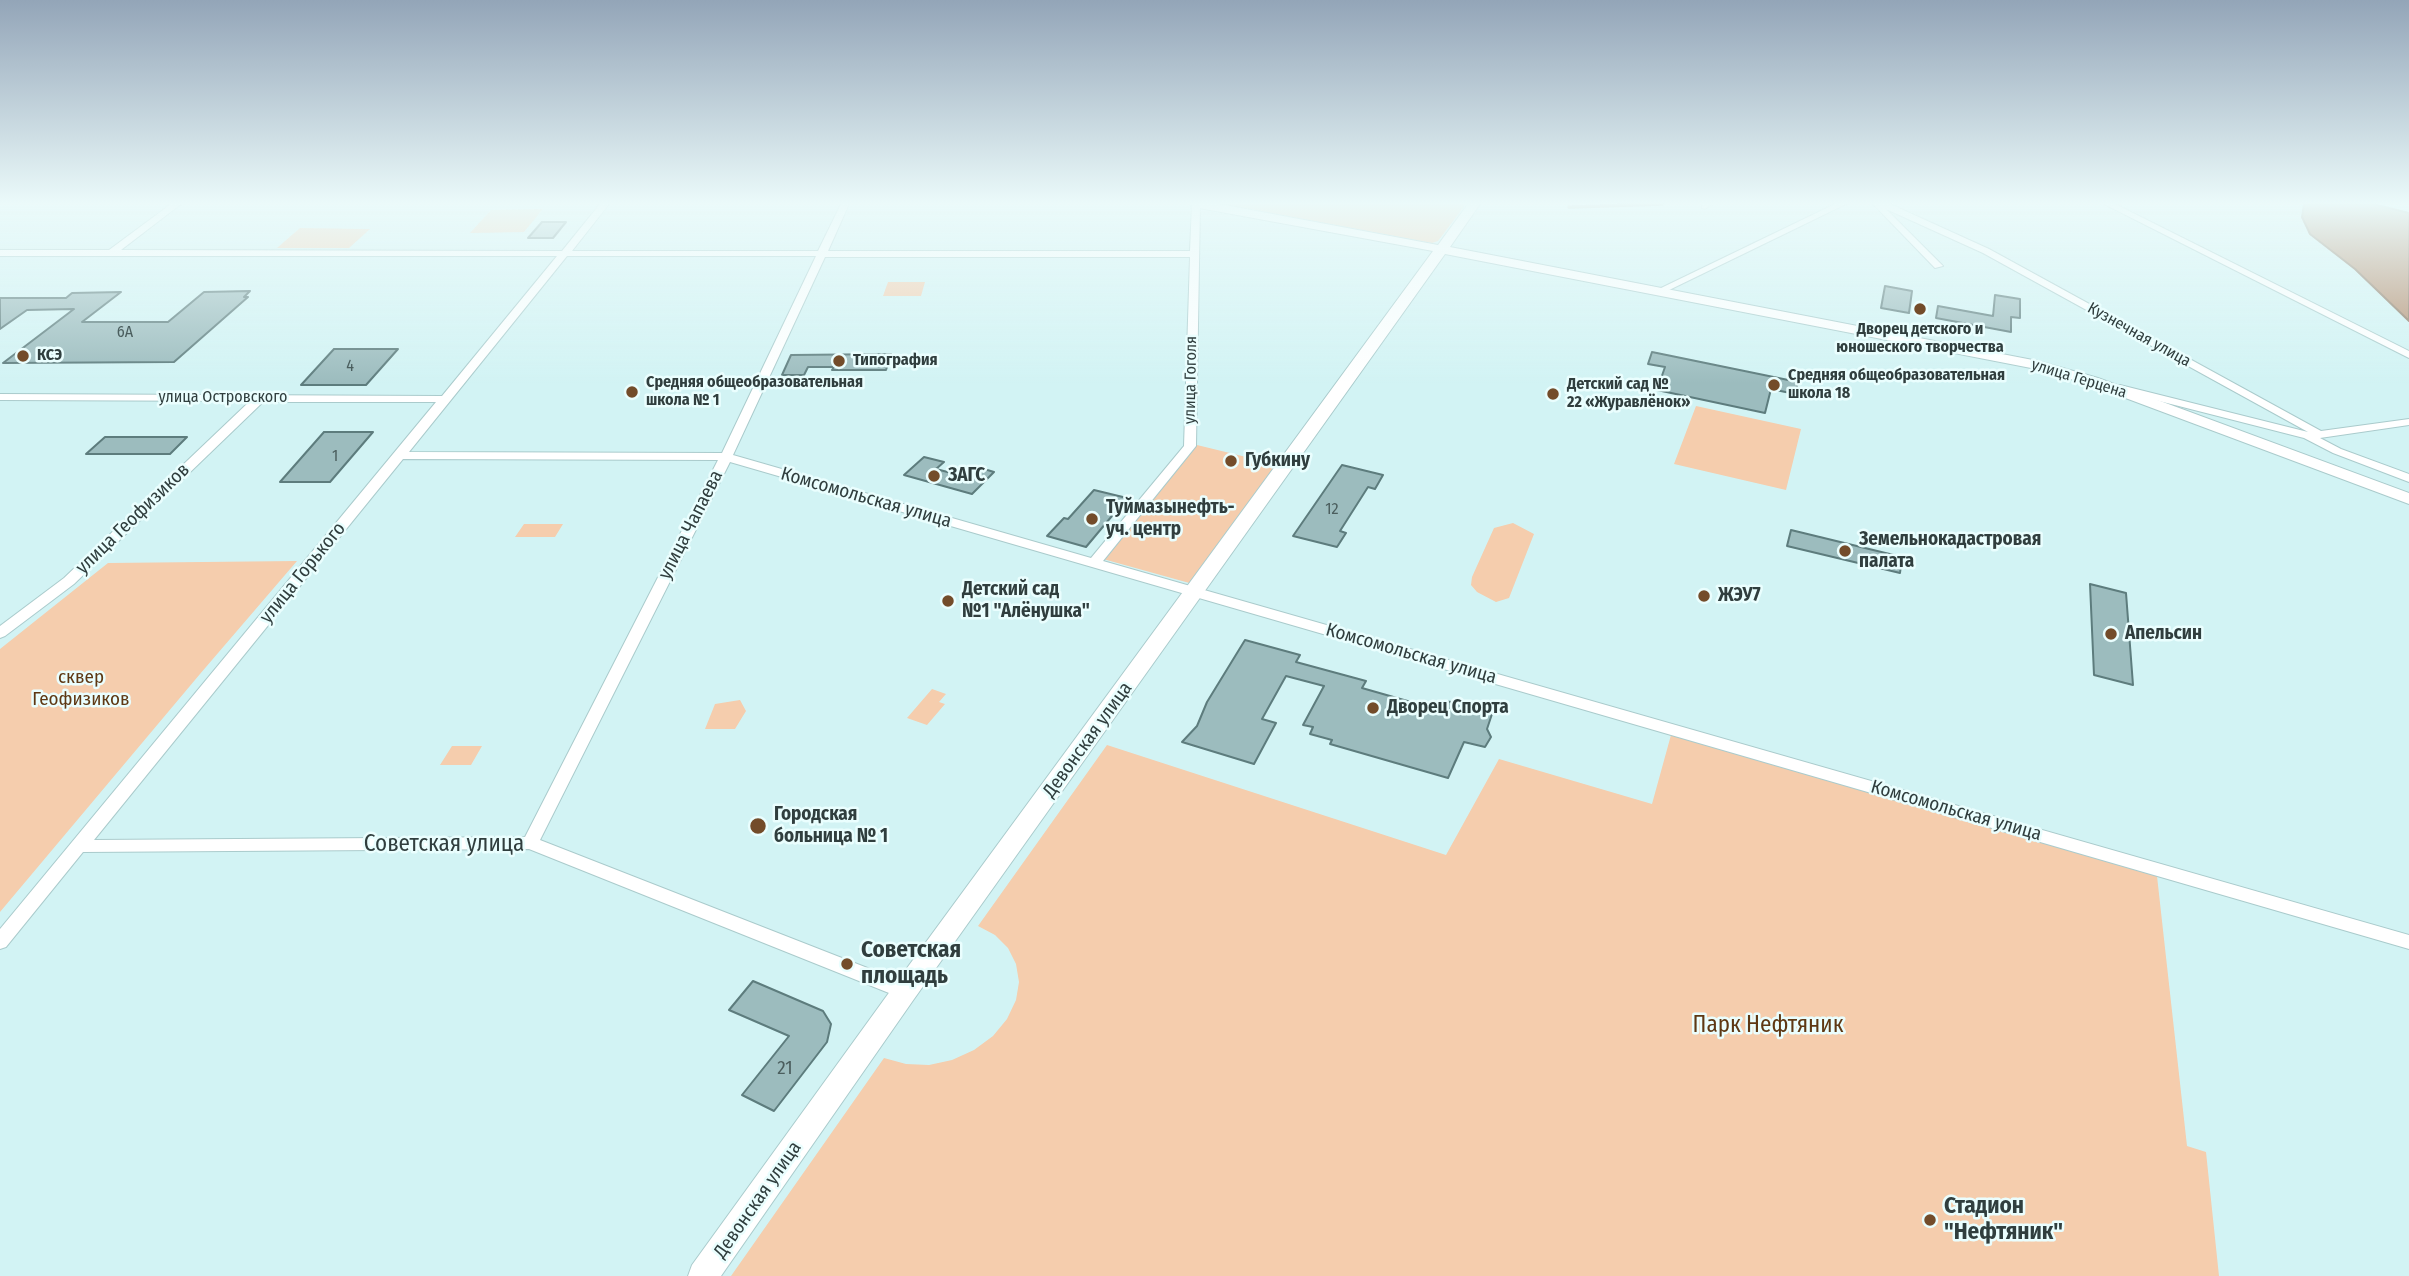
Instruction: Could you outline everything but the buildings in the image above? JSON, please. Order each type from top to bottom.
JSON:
[{"type":"main road","name":"Девонская улица","points":[[704,1276],[905,991],[1433,264]]},
{"type":"main road","name":"улица Герцена","points":[[1521,264],[1975,352],[2093,381],[2409,499]]},
{"type":"street","name":"улица Горького","points":[[0,942],[556,264]]},
{"type":"street","name":"улица Чапаева","points":[[530,843],[726,457],[817,264]]},
{"type":"street","name":"улица Гоголя","points":[[1094,563],[1190,446],[1193,264]]},
{"type":"street","points":[[1662,290],[1717,264]]},
{"type":"street","name":"Кузнечная улица","points":[[2008,264],[2313,435]]},
{"type":"street","points":[[2227,264],[2409,355]]},
{"type":"street","points":[[2093,381],[2313,435],[2337,451],[2409,478]]},
{"type":"street","name":"улица Островского","points":[[0,397],[446,399]]},
{"type":"street","name":"улица Геофизиков","points":[[0,633],[69,581],[260,398]]},
{"type":"street","points":[[2313,435],[2409,422]]},
{"type":"street","name":"Комсомольская улица","points":[[400,455],[726,457],[2409,942]]},
{"type":"street","name":"Советская улица","points":[[80,846],[530,843],[905,991]]},
{"type":"green space","points":[[888,282],[925,282],[921,296],[883,296]]},
{"type":"green space","points":[[1696,406],[1801,429],[1786,490],[1674,464]]},
{"type":"green space","points":[[1197,445],[1279,465],[1193,584],[1103,559]]},
{"type":"green space","points":[[1513,523],[1534,534],[1509,598],[1496,602],[1477,592],[1471,585],[1472,577],[1494,528]]},
{"type":"green space","points":[[524,524],[563,524],[555,537],[515,537]]},
{"type":"green space","name":"cквер Геофизиков","points":[[297,561],[0,912],[0,649],[108,563]]},
{"type":"green space","points":[[932,689],[946,694],[939,702],[945,704],[927,725],[907,718]]},
{"type":"green space","points":[[740,700],[746,711],[735,729],[705,729],[715,704]]},
{"type":"green space","name":"Парк Нефтяник","points":[[1671,735],[2157,876],[2187,1146],[2206,1152],[2219,1276],[731,1276],[884,1058],[906,1064],[929,1065],[952,1060],[974,1050],[993,1036],[1007,1019],[1016,1000],[1019,982],[1016,964],[1008,948],[995,935],[978,926],[1107,745],[1446,855],[1499,759],[1652,804]]},
{"type":"green space","points":[[452,746],[482,746],[471,765],[440,765]]},
{"type":"shaded area","points":[[2348,264],[2409,264],[2409,321]]},
{"type":"place","name":"Дворец детского и юношеского творчества","points":[[1920,309]]},
{"type":"place","name":"КСЭ","points":[[23,356]]},
{"type":"place","name":"Типография","points":[[839,361]]},
{"type":"place","name":"Средняя общеобразовательная школа 18","points":[[1774,385]]},
{"type":"place","name":"Средняя общеобразовательная школа № 1","points":[[632,392]]},
{"type":"place","name":"Детский сад № 22 «Журавлёнок»","points":[[1553,394]]},
{"type":"place","name":"Губкину","points":[[1231,461]]},
{"type":"place","name":"ЗАГС","points":[[934,476]]},
{"type":"place","name":"Туймазынефть- уч. центр","points":[[1092,519]]},
{"type":"place","name":"Земельнокадастровая палата","points":[[1845,551]]},
{"type":"place","name":"ЖЭУ7","points":[[1704,596]]},
{"type":"place","name":"Детский сад №1 \"Алёнушка\"","points":[[948,601]]},
{"type":"place","name":"Апельсин","points":[[2111,634]]},
{"type":"place","name":"Дворец Спорта","points":[[1373,708]]},
{"type":"place","name":"Городская больница № 1","points":[[758,826]]},
{"type":"place","name":"Советская площадь","points":[[847,964]]},
{"type":"place","name":"Стадион \"Нефтяник\"","points":[[1930,1220]]}]
